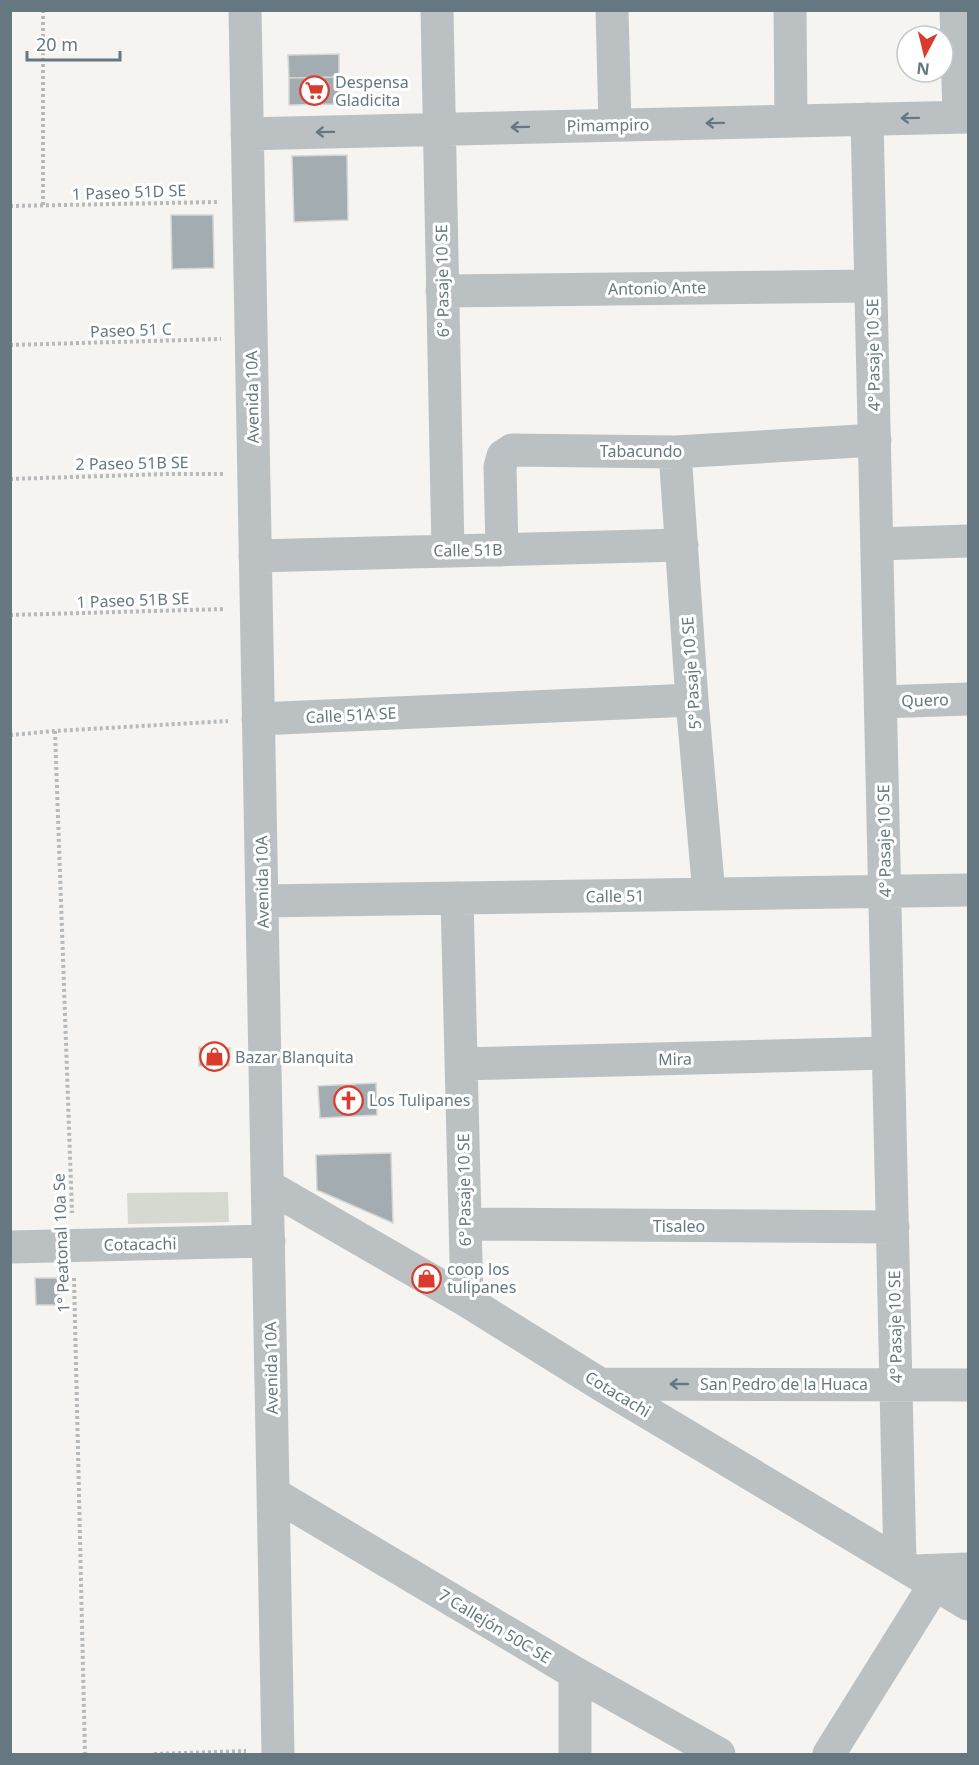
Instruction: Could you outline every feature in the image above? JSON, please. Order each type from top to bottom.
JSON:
[{"type":"street","name":"Avenida 10A","points":[[245,10],[278,1752]]},
{"type":"street","name":"6° Pasaje 10 SE","points":[[437,10],[448,551]]},
{"type":"street","points":[[612,10],[615,125]]},
{"type":"street","points":[[790,10],[791,121]]},
{"type":"street","points":[[956,10],[964,117]]},
{"type":"street","name":"Pimampiro","points":[[247,134],[964,117]]},
{"type":"street","name":"4° Pasaje 10 SE","points":[[867,119],[896,1385],[916,1573]]},
{"type":"street","name":"Antonio Ante","points":[[442,291],[871,286]]},
{"type":"street","name":"Tabacundo","points":[[502,550],[500,466],[503,456],[512,450],[675,452],[874,440]]},
{"type":"street","name":"5° Pasaje 10 SE","points":[[675,452],[692,700],[709,894]]},
{"type":"street","points":[[877,544],[969,541]]},
{"type":"street","name":"Calle 51B","points":[[255,556],[681,544]]},
{"type":"street","name":"Quero","points":[[881,702],[969,699]]},
{"type":"street","name":"Calle 51A SE","points":[[258,719],[692,700]]},
{"type":"street","name":"Calle 51","points":[[262,901],[969,890]]},
{"type":"street","name":"6° Pasaje 10 SE","points":[[457,898],[467,1301]]},
{"type":"street","name":"Mira","points":[[461,1064],[888,1053]]},
{"type":"street","name":"Cotacachi","points":[[268,1186],[467,1301],[600,1384],[969,1604]]},
{"type":"street","name":"Tisaleo","points":[[465,1224],[893,1227]]},
{"type":"street","name":"Cotacachi","points":[[10,1247],[269,1241]]},
{"type":"street","name":"San Pedro de la Huaca","points":[[600,1384],[969,1385]]},
{"type":"street","name":"7 Callejón 50C SE","points":[[274,1494],[575,1673],[719,1755]]},
{"type":"street","points":[[830,1755],[916,1573],[969,1569]]},
{"type":"street","points":[[575,1673],[575,1755]]},
{"type":"path","points":[[43,10],[43,206]]},
{"type":"path","name":"1 Paseo 51D SE","points":[[10,206],[249,201]]},
{"type":"path","name":"Paseo 51 C","points":[[10,345],[251,338]]},
{"type":"path","name":"2 Paseo 51B SE","points":[[10,479],[167,474],[254,475]]},
{"type":"path","name":"1 Paseo 51B SE","points":[[10,615],[256,608]]},
{"type":"path","points":[[10,735],[258,719]]},
{"type":"path","name":"1° Peatonal 10a Se","points":[[55,731],[73,1246],[85,1755]]},
{"type":"path","points":[[154,1755],[278,1752]]},
{"type":"shaded area","points":[[228,1192],[229,1222],[128,1224],[127,1193]]},
{"type":"building","points":[[339,54],[339,77],[289,78],[288,55]]},
{"type":"building","name":"Despensa Gladicita","points":[[339,77],[340,104],[289,105],[289,78]]},
{"type":"building","points":[[347,155],[348,220],[294,222],[292,156]]},
{"type":"building","points":[[171,215],[213,215],[214,268],[172,269]]},
{"type":"building","name":"Bazar Blanquita","points":[[199,1047],[230,1048],[229,1066],[199,1066]]},
{"type":"building","name":"Los Tulipanes","points":[[376,1083],[377,1115],[320,1118],[318,1086]]},
{"type":"building","points":[[391,1153],[393,1223],[317,1190],[316,1155]]},
{"type":"building","points":[[35,1278],[60,1278],[61,1305],[36,1305]]},
{"type":"place","name":"Despensa Gladicita","points":[[314,91]]},
{"type":"place","name":"Bazar Blanquita","points":[[214,1057]]},
{"type":"place","name":"Los Tulipanes","points":[[348,1100]]},
{"type":"place","name":"coop los tulipanes","points":[[426,1278]]}]
